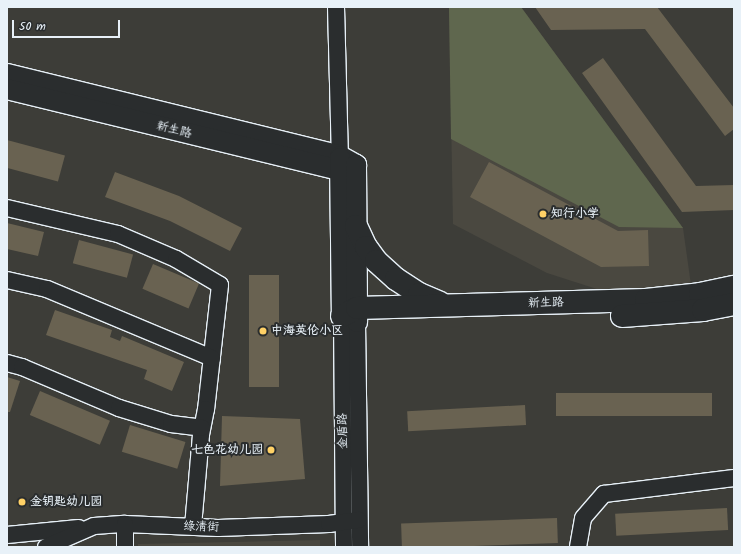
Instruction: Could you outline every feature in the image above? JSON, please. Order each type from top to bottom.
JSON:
[{"type":"main road","points":[[356,226],[366,247],[376,261],[396,280],[419,294],[447,306]]},
{"type":"main road","name":"新生路","points":[[352,315],[447,306],[646,300],[700,294],[734,287]]},
{"type":"main road","name":"新生路","points":[[352,315],[647,315],[703,310],[734,304]]},
{"type":"street","points":[[336,7],[352,315]]},
{"type":"street","name":"新生路","points":[[7,74],[345,163]]},
{"type":"street","name":"新生路","points":[[7,89],[345,163]]},
{"type":"street","points":[[345,163],[356,226],[352,315]]},
{"type":"street","points":[[7,208],[118,234],[176,259],[220,285],[202,428],[193,527]]},
{"type":"street","points":[[7,280],[47,289],[212,358]]},
{"type":"street","name":"金盾路","points":[[344,547],[352,521],[352,315]]},
{"type":"street","points":[[7,363],[22,367],[119,408],[171,424],[202,428]]},
{"type":"street","points":[[578,547],[583,518],[604,494],[734,478]]},
{"type":"street","name":"金盾路","points":[[352,521],[360,547]]},
{"type":"street","name":"绿清街","points":[[46,547],[94,526],[125,524],[218,528],[329,524],[352,521]]},
{"type":"street","points":[[125,524],[125,547]]},
{"type":"street","points":[[7,535],[94,526]]},
{"type":"shaded area","points":[[449,7],[521,7],[683,228],[691,285],[603,291],[547,273],[453,224]]},
{"type":"shaded area","points":[[320,540],[320,547],[138,547],[138,544]]},
{"type":"green space","points":[[449,7],[521,7],[683,228],[619,227],[451,139]]},
{"type":"building","points":[[535,7],[657,7],[734,108],[734,129],[725,136],[645,29],[551,30]]},
{"type":"building","points":[[603,58],[696,186],[734,185],[734,210],[682,212],[582,73]]},
{"type":"building","points":[[7,140],[65,156],[58,182],[7,168]]},
{"type":"building","name":"知行小学","points":[[489,162],[618,231],[648,230],[649,266],[601,267],[470,197]]},
{"type":"building","points":[[115,172],[179,196],[242,228],[230,251],[170,221],[105,197]]},
{"type":"building","points":[[7,223],[44,232],[38,256],[7,249]]},
{"type":"building","points":[[79,240],[133,254],[127,278],[73,263]]},
{"type":"building","points":[[153,264],[199,284],[188,308],[142,289]]},
{"type":"building","name":"中海英伦小区","points":[[249,275],[279,275],[279,387],[249,387]]},
{"type":"building","points":[[55,310],[112,330],[110,337],[120,341],[122,336],[184,362],[172,391],[144,379],[147,370],[46,335]]},
{"type":"building","points":[[7,377],[20,381],[10,412],[7,412]]},
{"type":"building","points":[[40,391],[110,421],[100,445],[30,415]]},
{"type":"building","points":[[556,393],[712,393],[712,416],[556,416]]},
{"type":"building","points":[[525,405],[526,425],[408,431],[407,411]]},
{"type":"building","name":"七色花幼儿园","points":[[222,416],[300,419],[305,479],[220,486]]},
{"type":"building","points":[[130,425],[185,442],[177,469],[122,452]]},
{"type":"building","points":[[727,508],[728,530],[616,536],[615,514]]},
{"type":"building","points":[[557,518],[558,543],[402,547],[401,523]]},
{"type":"place","name":"知行小学","points":[[543,214]]},
{"type":"place","name":"中海英伦小区","points":[[263,331]]},
{"type":"place","name":"七色花幼儿园","points":[[271,450]]},
{"type":"place","name":"金钥匙幼儿园","points":[[22,502]]}]
